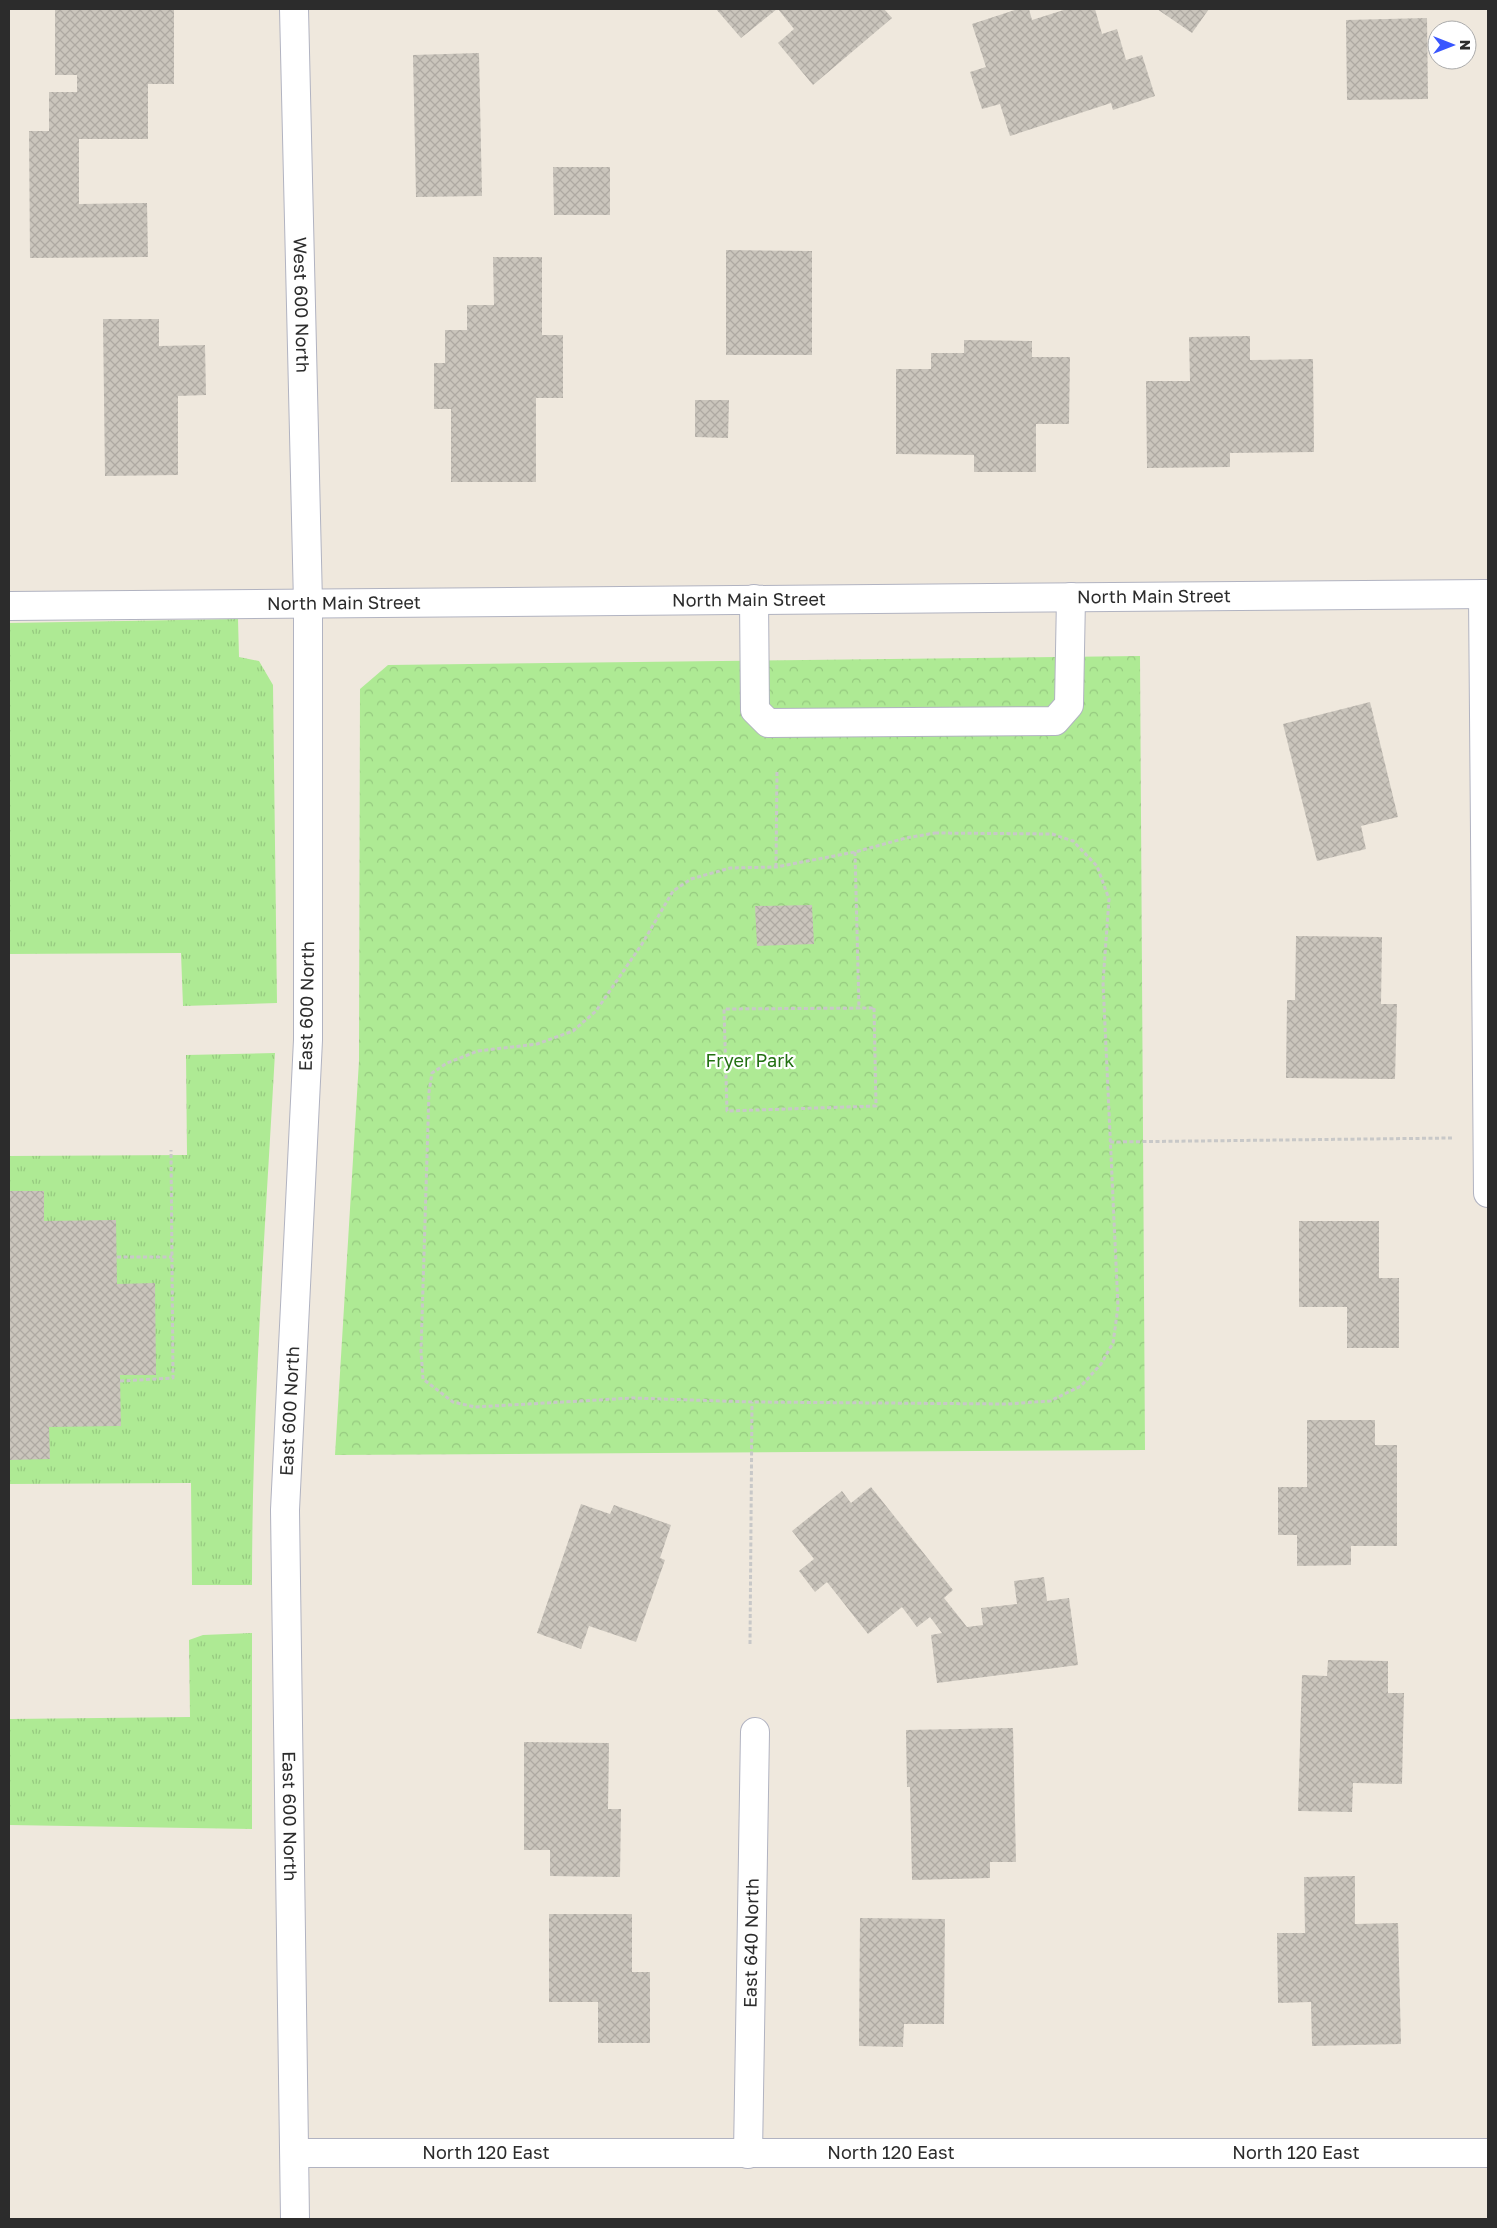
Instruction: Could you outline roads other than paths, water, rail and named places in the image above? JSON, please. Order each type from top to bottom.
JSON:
[{"type":"street","name":"West 600 North","points":[[294,9],[308,603]]},
{"type":"street","name":"North Main Street","points":[[9,606],[1486,594]]},
{"type":"street","points":[[1486,594],[1488,1193]]},
{"type":"street","points":[[754,599],[754,710],[768,723],[1055,721],[1069,705],[1071,597]]},
{"type":"street","name":"East 600 North","points":[[295,2219],[285,1510],[308,1040],[308,603]]},
{"type":"street","name":"East 640 North","points":[[748,2154],[754,1732]]},
{"type":"street","name":"North 120 East","points":[[295,2153],[1488,2153]]},
{"type":"park label","name":"Fryer Park","points":[[750,1061]]}]
